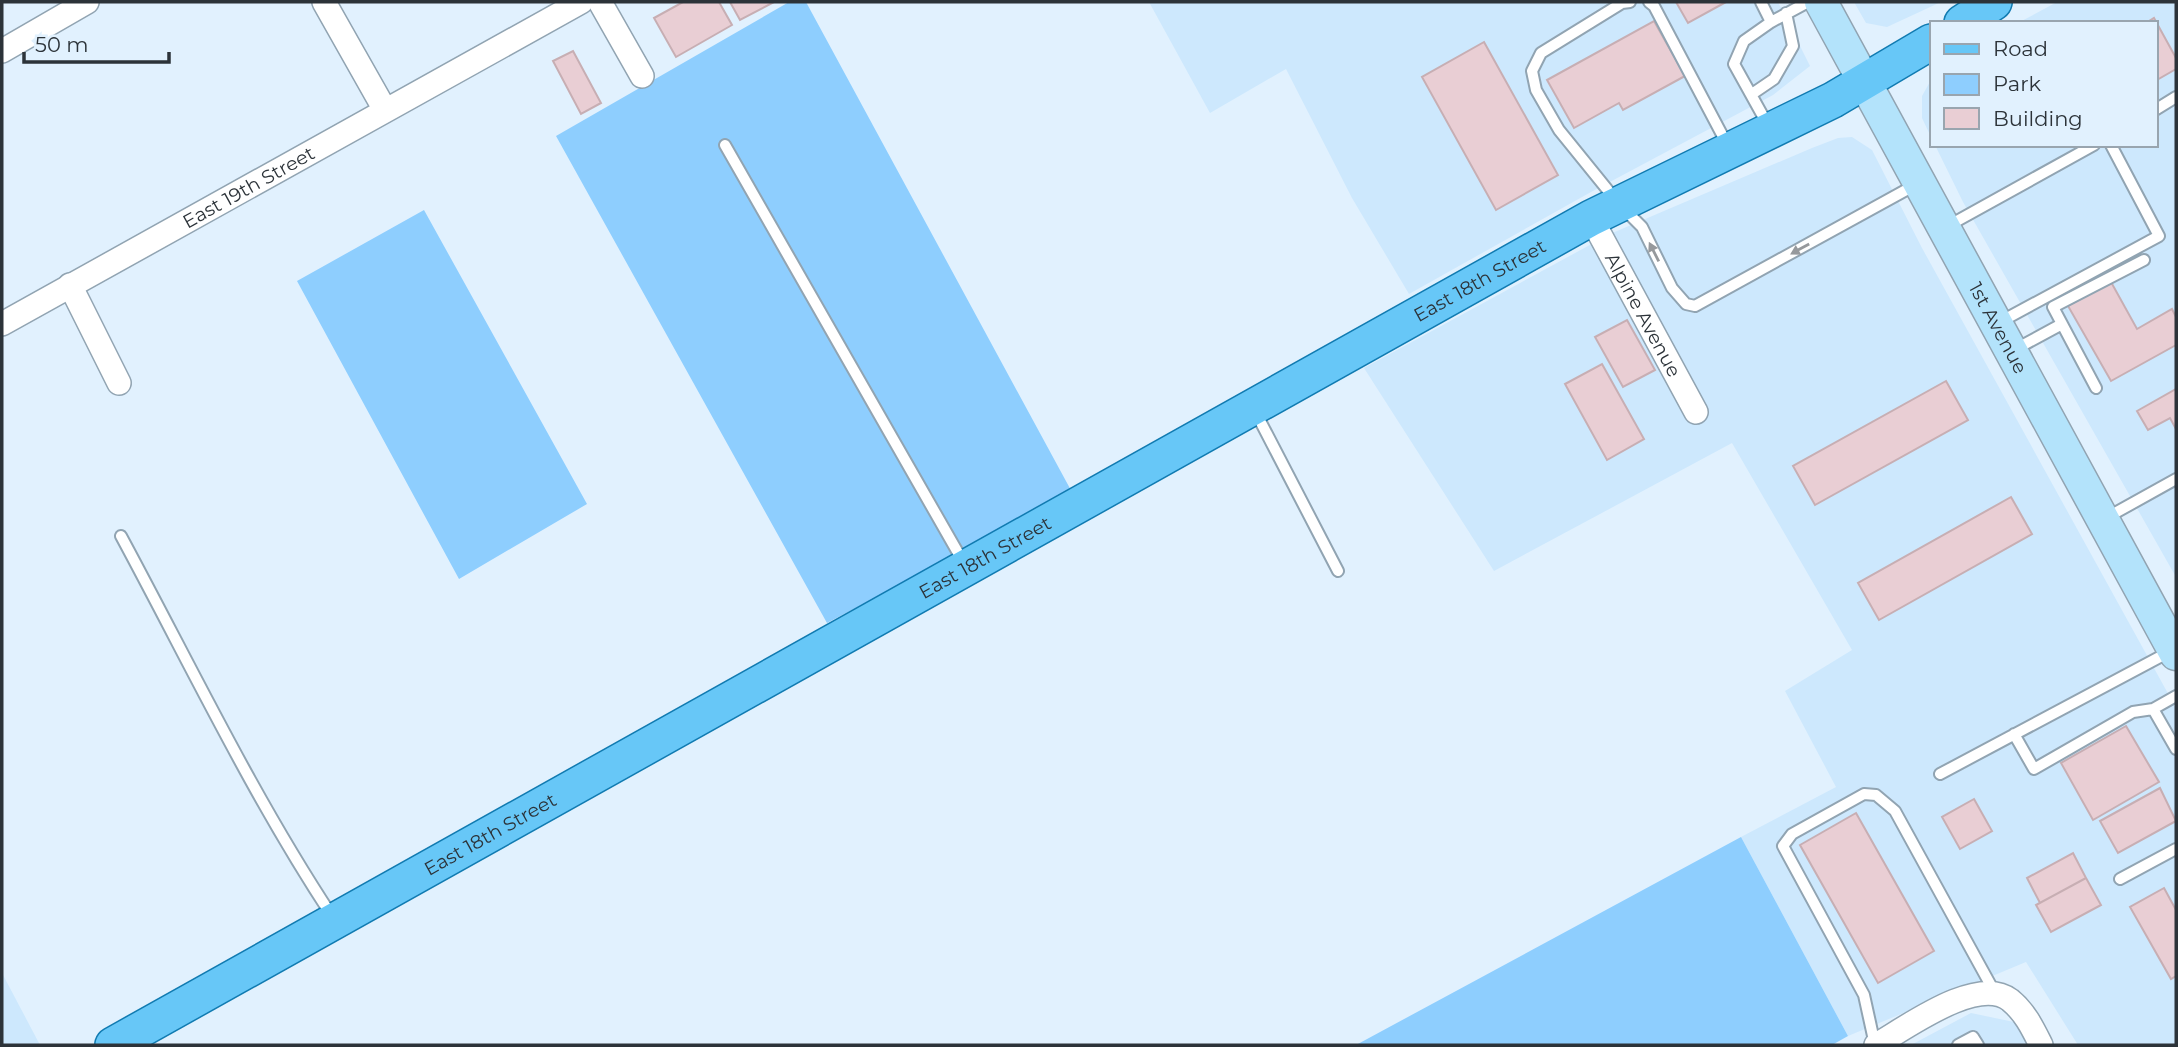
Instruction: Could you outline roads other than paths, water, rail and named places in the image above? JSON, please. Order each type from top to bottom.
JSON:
[{"type":"main road","name":"1st Avenue","points":[[1821,2],[2175,652]]},
{"type":"main road","points":[[1961,19],[1994,2]]},
{"type":"main road","name":"East 18th Street","points":[[113,1045],[1605,211],[1771,132],[1865,83],[1930,43]]},
{"type":"street","points":[[2,51],[87,2]]},
{"type":"street","points":[[324,2],[385,110]]},
{"type":"street","name":"East 19th Street","points":[[2,324],[581,2]]},
{"type":"street","points":[[600,2],[642,76]]},
{"type":"street","name":"Alpine Avenue","points":[[1605,211],[1696,412]]},
{"type":"street","points":[[70,285],[119,383]]},
{"type":"street","points":[[1875,1045],[1963,997],[1992,993],[2009,999],[2027,1018],[2041,1045]]},
{"type":"lane","points":[[1630,2],[1622,3],[1541,53],[1532,71],[1536,90],[1605,211],[1642,227],[1672,288],[1686,304],[1695,306],[1918,184]]},
{"type":"lane","points":[[1649,2],[1654,6],[1731,151]]},
{"type":"lane","points":[[1761,2],[1771,22]]},
{"type":"lane","points":[[1771,132],[1734,64],[1744,41],[1771,22],[1808,2]]},
{"type":"lane","points":[[1752,94],[1774,79],[1793,46],[1786,13]]},
{"type":"lane","points":[[2157,109],[2176,97]]},
{"type":"lane","points":[[725,145],[966,568]]},
{"type":"lane","points":[[1943,229],[2090,147]]},
{"type":"lane","points":[[1996,324],[2159,236],[2111,147]]},
{"type":"lane","points":[[2096,388],[2053,307],[2144,260]]},
{"type":"lane","points":[[2011,352],[2062,324]]},
{"type":"lane","points":[[1253,407],[1338,571]]},
{"type":"lane","points":[[2103,519],[2176,478]]},
{"type":"lane","points":[[121,536],[218,720],[304,874],[335,921]]},
{"type":"lane","points":[[1940,774],[2175,652]]},
{"type":"lane","points":[[2014,734],[2035,769],[2133,712],[2153,709],[2176,696]]},
{"type":"lane","points":[[2153,709],[2176,749]]},
{"type":"lane","points":[[1875,1045],[1864,995],[1783,846],[1792,834],[1864,794],[1876,794],[1895,811],[1996,994]]},
{"type":"lane","points":[[2120,879],[2176,849]]},
{"type":"lane","points":[[1958,1045],[1973,1037],[1978,1045]]}]
